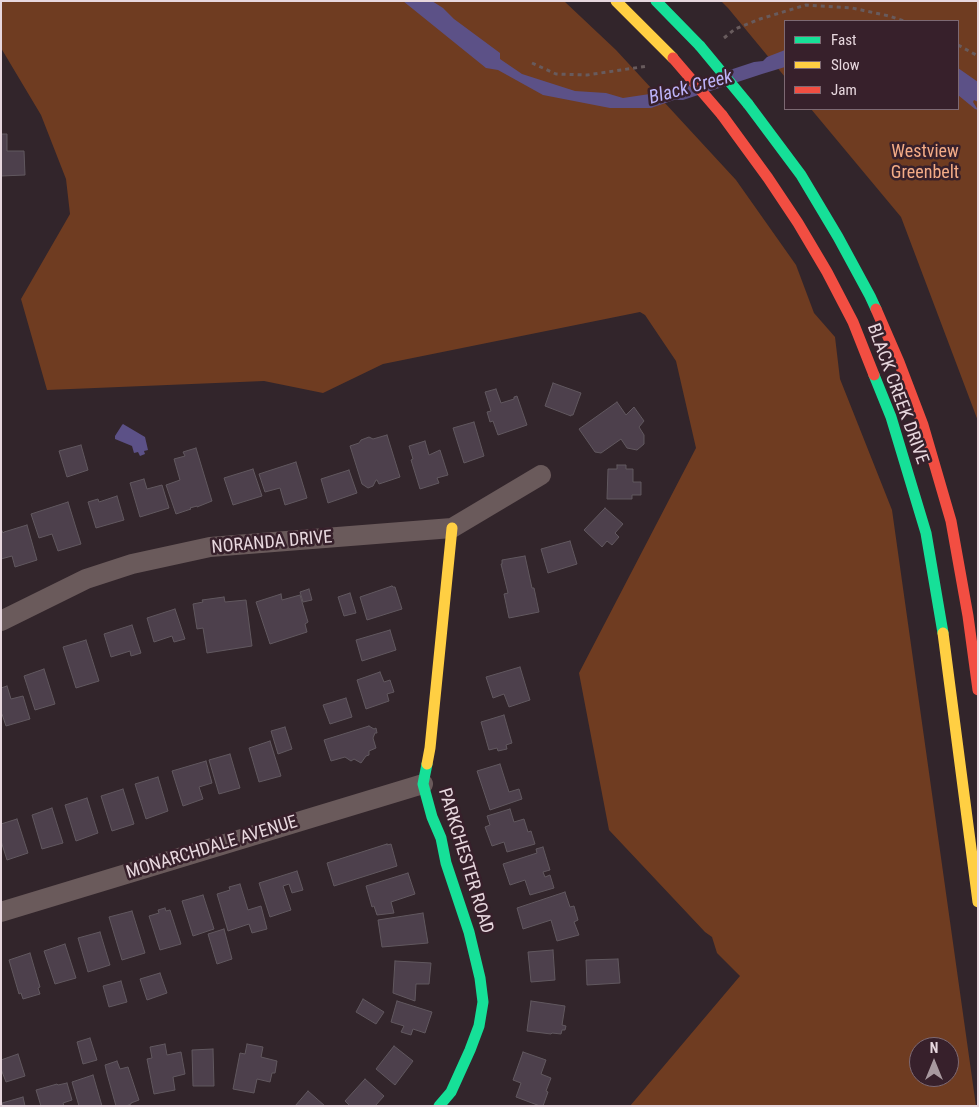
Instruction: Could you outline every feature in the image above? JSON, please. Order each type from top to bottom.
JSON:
[{"type":"main road","name":"BLACK CREEK DRIVE","points":[[616,1],[673,58],[722,115],[798,223],[852,322],[892,417],[926,533],[939,605],[978,902]]},
{"type":"main road","name":"BLACK CREEK DRIVE","points":[[656,1],[700,46],[748,104],[801,175],[870,296],[899,362],[922,425],[950,521],[968,616],[978,690]]},
{"type":"main road","name":"PARKCHESTER ROAD","points":[[439,1106],[451,1092],[470,1050],[479,1026],[483,1002],[480,978],[469,932],[446,863],[441,838],[432,817],[424,784],[430,748],[452,528]]},
{"type":"street","name":"NORANDA DRIVE","points":[[1,621],[86,579],[132,564],[210,547],[452,528],[541,475]]},
{"type":"street","name":"MONARCHDALE AVENUE","points":[[1,912],[424,784]]},
{"type":"path","points":[[959,46],[978,56]]},
{"type":"green space","points":[[1,1],[564,1],[616,50],[736,180],[796,265],[814,313],[835,337],[840,379],[892,510],[976,1106],[630,1106],[740,976],[717,953],[712,937],[705,932],[609,830],[579,673],[696,448],[676,361],[645,315],[640,312],[383,364],[323,393],[264,381],[47,390],[21,299],[70,214],[66,179],[41,115],[1,48]]},
{"type":"green space","name":"Westview Greenbelt","points":[[721,1],[978,1],[978,421],[901,217],[812,110],[959,110],[959,20],[784,20],[784,76]]},
{"type":"water","name":"Black Creek","points":[[403,1],[432,1],[500,53],[500,59],[522,74],[575,91],[606,93],[623,98],[663,92],[754,62],[763,61],[767,57],[784,50],[784,67],[683,100],[674,100],[651,108],[610,108],[543,95],[498,70],[486,68]]},
{"type":"water","points":[[959,69],[978,82],[978,102],[974,100],[973,102],[978,110],[959,96]]},
{"type":"water","points":[[123,424],[145,437],[148,450],[144,451],[145,454],[140,456],[138,452],[134,453],[132,446],[115,439]]},
{"type":"building","points":[[1,134],[7,134],[7,151],[24,151],[25,175],[1,176]]},
{"type":"building","points":[[553,383],[581,393],[573,415],[571,416],[545,406]]},
{"type":"building","points":[[496,389],[501,403],[514,399],[517,396],[527,425],[498,435],[493,421],[490,422],[487,412],[491,411],[485,392]]},
{"type":"building","points":[[617,402],[626,415],[634,407],[644,421],[639,427],[644,435],[644,444],[637,450],[627,448],[621,439],[601,453],[595,452],[579,429]]},
{"type":"building","points":[[474,422],[484,456],[464,463],[453,428]]},
{"type":"building","points":[[387,435],[400,477],[379,484],[376,480],[373,486],[368,488],[362,484],[350,446],[369,437],[373,439]]},
{"type":"building","points":[[425,441],[429,455],[440,450],[448,475],[437,478],[439,483],[420,489],[411,460],[413,459],[409,446]]},
{"type":"building","points":[[81,445],[88,470],[67,477],[59,451]]},
{"type":"building","points":[[196,448],[212,501],[176,514],[166,485],[180,480],[174,459],[185,456],[183,452]]},
{"type":"building","points":[[296,462],[307,498],[285,505],[280,488],[265,492],[259,474]]},
{"type":"building","points":[[617,465],[626,465],[626,469],[633,469],[633,482],[641,482],[641,495],[632,495],[632,499],[607,499],[608,469],[617,469]]},
{"type":"building","points":[[253,469],[262,496],[233,505],[224,478]]},
{"type":"building","points":[[349,470],[357,493],[328,503],[321,479]]},
{"type":"building","points":[[144,479],[147,489],[162,485],[169,508],[140,517],[130,483]]},
{"type":"building","points":[[117,496],[124,520],[96,528],[88,502],[98,499],[99,502]]},
{"type":"building","points":[[68,502],[81,544],[58,551],[52,534],[39,538],[31,514]]},
{"type":"building","points":[[605,508],[623,524],[615,533],[619,537],[612,545],[607,541],[602,547],[584,530]]},
{"type":"building","points":[[27,525],[37,560],[15,567],[12,556],[1,559],[1,529],[3,533]]},
{"type":"building","points":[[570,541],[577,564],[548,573],[541,549]]},
{"type":"building","points":[[525,556],[539,612],[509,618],[504,594],[508,593],[501,564],[502,560]]},
{"type":"building","points":[[392,586],[395,587],[402,609],[367,620],[360,597]]},
{"type":"building","points":[[309,589],[312,600],[303,602],[300,592]]},
{"type":"building","points":[[350,593],[356,613],[344,616],[338,597]]},
{"type":"building","points":[[281,594],[282,600],[300,595],[308,622],[305,624],[307,632],[270,644],[256,602]]},
{"type":"building","points":[[224,597],[225,602],[246,600],[252,646],[207,653],[203,628],[197,629],[193,604],[203,602],[202,600]]},
{"type":"building","points":[[175,609],[185,639],[174,642],[172,636],[154,642],[147,618]]},
{"type":"building","points":[[132,625],[141,653],[131,656],[130,651],[111,657],[104,634]]},
{"type":"building","points":[[390,630],[396,650],[362,661],[356,640]]},
{"type":"building","points":[[86,640],[99,681],[76,688],[63,647]]},
{"type":"building","points":[[520,667],[530,700],[509,707],[504,694],[493,698],[486,677]]},
{"type":"building","points":[[44,669],[55,704],[35,710],[24,676]]},
{"type":"building","points":[[380,672],[384,682],[390,680],[394,692],[387,694],[389,701],[366,709],[357,680]]},
{"type":"building","points":[[7,686],[11,699],[23,696],[30,719],[6,726],[1,714],[1,688]]},
{"type":"building","points":[[346,698],[352,717],[330,724],[323,705]]},
{"type":"building","points":[[504,715],[512,743],[506,745],[507,749],[498,751],[497,748],[489,750],[481,722]]},
{"type":"building","points":[[369,726],[374,729],[376,728],[377,733],[375,733],[373,738],[376,748],[369,751],[369,755],[361,763],[354,759],[351,761],[345,757],[331,761],[324,740]]},
{"type":"building","points":[[285,727],[292,749],[278,754],[271,731]]},
{"type":"building","points":[[270,741],[281,776],[259,782],[249,748]]},
{"type":"building","points":[[230,754],[240,788],[219,794],[209,760]]},
{"type":"building","points":[[206,761],[212,783],[199,787],[203,799],[183,806],[172,771]]},
{"type":"building","points":[[500,764],[509,792],[519,789],[522,799],[490,810],[477,771]]},
{"type":"building","points":[[158,777],[168,811],[146,819],[135,784]]},
{"type":"building","points":[[123,789],[134,824],[112,831],[101,796]]},
{"type":"building","points":[[87,798],[98,833],[76,841],[65,805]]},
{"type":"building","points":[[52,808],[63,843],[42,849],[32,815]]},
{"type":"building","points":[[510,809],[514,822],[524,819],[528,832],[531,831],[535,844],[507,852],[504,842],[492,846],[485,827],[490,825],[487,816]]},
{"type":"building","points":[[17,819],[28,853],[7,860],[1,841],[1,824]]},
{"type":"building","points":[[391,844],[397,866],[334,886],[327,863]]},
{"type":"building","points":[[543,847],[550,870],[543,872],[545,877],[550,875],[554,888],[530,895],[525,880],[510,885],[503,864],[537,853],[536,849]]},
{"type":"building","points":[[297,871],[303,890],[292,893],[289,884],[283,886],[291,910],[270,917],[259,883]]},
{"type":"building","points":[[408,873],[415,894],[391,902],[394,913],[377,915],[374,906],[372,907],[366,886]]},
{"type":"building","points":[[240,884],[248,910],[261,906],[267,929],[252,933],[249,924],[228,931],[217,894],[230,890],[229,887]]},
{"type":"building","points":[[565,892],[570,907],[574,906],[578,920],[574,922],[579,935],[557,941],[551,920],[523,929],[517,908]]},
{"type":"building","points":[[203,895],[214,929],[193,936],[182,901]]},
{"type":"building","points":[[165,908],[166,911],[170,910],[181,944],[160,950],[149,916],[159,913],[158,910]]},
{"type":"building","points":[[132,911],[145,953],[122,960],[109,917]]},
{"type":"building","points":[[423,913],[428,943],[382,947],[378,920]]},
{"type":"building","points":[[224,929],[232,959],[217,964],[208,934]]},
{"type":"building","points":[[100,932],[110,965],[88,972],[78,938]]},
{"type":"building","points":[[65,944],[76,978],[55,984],[44,951]]},
{"type":"building","points":[[553,950],[555,980],[531,982],[528,952]]},
{"type":"building","points":[[30,953],[40,987],[38,988],[40,994],[23,999],[21,993],[19,994],[9,960]]},
{"type":"building","points":[[618,959],[620,983],[587,985],[586,960]]},
{"type":"building","points":[[395,961],[431,963],[429,984],[416,984],[415,1001],[393,993]]},
{"type":"building","points":[[160,973],[167,993],[147,1000],[140,979]]},
{"type":"building","points":[[121,981],[127,1002],[109,1007],[103,986]]},
{"type":"building","points":[[363,999],[384,1012],[376,1024],[356,1012]]},
{"type":"building","points":[[397,1001],[432,1012],[425,1033],[413,1029],[411,1035],[401,1032],[404,1026],[391,1022]]},
{"type":"building","points":[[531,1001],[565,1006],[562,1025],[566,1026],[565,1030],[562,1030],[561,1034],[527,1031]]},
{"type":"building","points":[[90,1038],[97,1060],[83,1064],[77,1042]]},
{"type":"building","points":[[165,1044],[167,1055],[181,1052],[185,1074],[173,1077],[175,1090],[154,1094],[147,1059],[152,1058],[150,1047]]},
{"type":"building","points":[[247,1044],[263,1047],[261,1057],[277,1061],[275,1073],[272,1073],[270,1082],[257,1079],[254,1093],[233,1089],[240,1053],[245,1054]]},
{"type":"building","points":[[394,1046],[413,1061],[395,1085],[376,1069]]},
{"type":"building","points":[[213,1049],[214,1086],[193,1086],[192,1050]]},
{"type":"building","points":[[523,1052],[546,1060],[541,1074],[551,1078],[543,1106],[516,1097],[521,1083],[513,1080]]},
{"type":"building","points":[[18,1054],[25,1076],[6,1082],[1,1069],[1,1060]]},
{"type":"building","points":[[117,1061],[120,1069],[128,1067],[139,1100],[126,1106],[116,1106],[105,1065]]},
{"type":"building","points":[[93,1075],[102,1106],[79,1106],[72,1082]]},
{"type":"building","points":[[365,1079],[384,1096],[375,1106],[350,1106],[345,1101]]},
{"type":"building","points":[[67,1083],[72,1100],[63,1103],[64,1106],[41,1106],[36,1090]]},
{"type":"building","points":[[308,1091],[325,1106],[295,1106]]},
{"type":"building","points":[[23,1097],[25,1106],[3,1106],[2,1103]]},
{"type":"traffic: fast","points":[[656,1],[700,46]]},
{"type":"traffic: fast","points":[[700,46],[748,104]]},
{"type":"traffic: fast","points":[[748,104],[801,175],[838,237],[876,309]]},
{"type":"traffic: fast","points":[[874,375],[891,417],[926,533],[943,633]]},
{"type":"traffic: fast","points":[[427,764],[423,784],[469,932],[480,978],[483,1002],[479,1026],[470,1050],[451,1092],[439,1106]]},
{"type":"traffic: slow","points":[[616,1],[673,58]]},
{"type":"traffic: slow","points":[[427,764],[452,528]]},
{"type":"traffic: slow","points":[[943,633],[978,902]]},
{"type":"traffic: jam","points":[[673,58],[722,115]]},
{"type":"traffic: jam","points":[[722,115],[768,178],[827,272],[853,322],[874,375]]},
{"type":"traffic: jam","points":[[876,309],[923,425],[951,521],[968,616],[978,690]]}]
